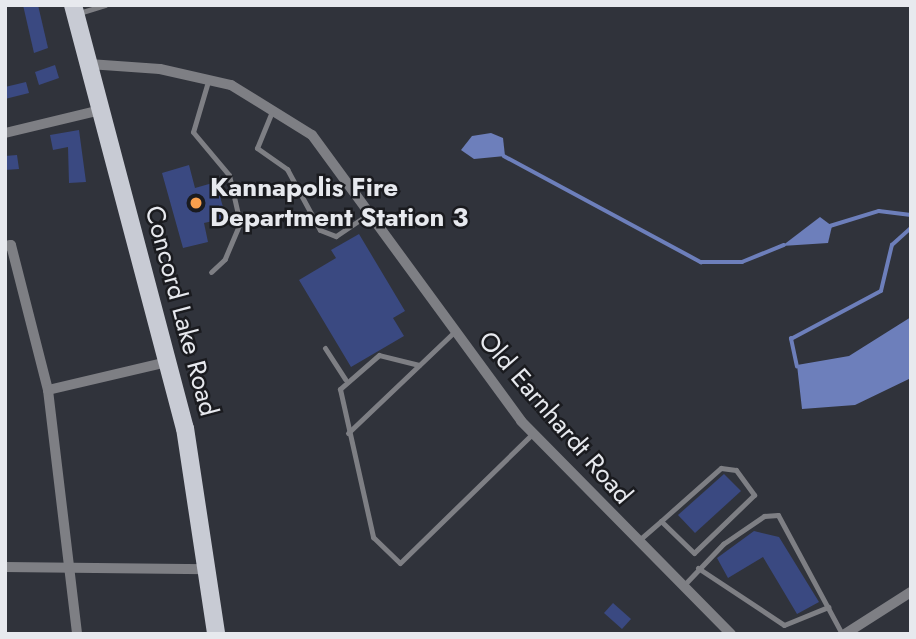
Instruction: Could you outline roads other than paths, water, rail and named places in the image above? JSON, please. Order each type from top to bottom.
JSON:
[{"type":"main road","name":"Concord Lake Road","points":[[75,9],[167,362],[210,569],[216,634]]},
{"type":"street","name":"Old Earnhardt Road","points":[[89,64],[209,78],[275,106],[332,157],[453,333],[533,433],[636,542],[731,634]]},
{"type":"street","points":[[5,133],[101,110]]},
{"type":"street","points":[[8,245],[48,390],[72,568],[77,634]]},
{"type":"street","points":[[48,390],[167,362]]},
{"type":"street","points":[[5,567],[210,569]]},
{"type":"street","points":[[843,634],[911,592]]},
{"type":"lane","points":[[75,9],[106,5]]},
{"type":"lane","points":[[209,78],[193,132],[229,175],[240,223],[225,258],[211,272]]},
{"type":"lane","points":[[275,106],[257,148],[286,169],[320,230],[336,236],[370,213]]},
{"type":"lane","points":[[348,433],[453,333]]},
{"type":"lane","points":[[325,348],[345,379],[340,405],[373,537],[400,563],[533,433]]},
{"type":"lane","points":[[345,379],[379,355],[419,365]]},
{"type":"lane","points":[[636,542],[660,521],[728,466],[754,495],[694,553],[660,521]]},
{"type":"lane","points":[[682,587],[698,568],[764,516],[778,515],[843,634]]},
{"type":"lane","points":[[698,568],[784,625],[828,607]]},
{"type":"water","points":[[491,133],[503,138],[505,156],[474,159],[461,150],[472,136]]},
{"type":"water","points":[[820,217],[832,226],[828,243],[782,246]]},
{"type":"water","points":[[911,317],[911,378],[855,405],[802,409],[797,365],[849,356]]},
{"type":"waterway","points":[[504,156],[701,262],[742,262],[784,245]]},
{"type":"waterway","points":[[830,226],[879,211],[911,215]]},
{"type":"waterway","points":[[797,367],[791,339],[881,291],[892,245],[911,228]]},
{"type":"place","name":"Kannapolis Fire Department Station 3","points":[[196,203]]}]
